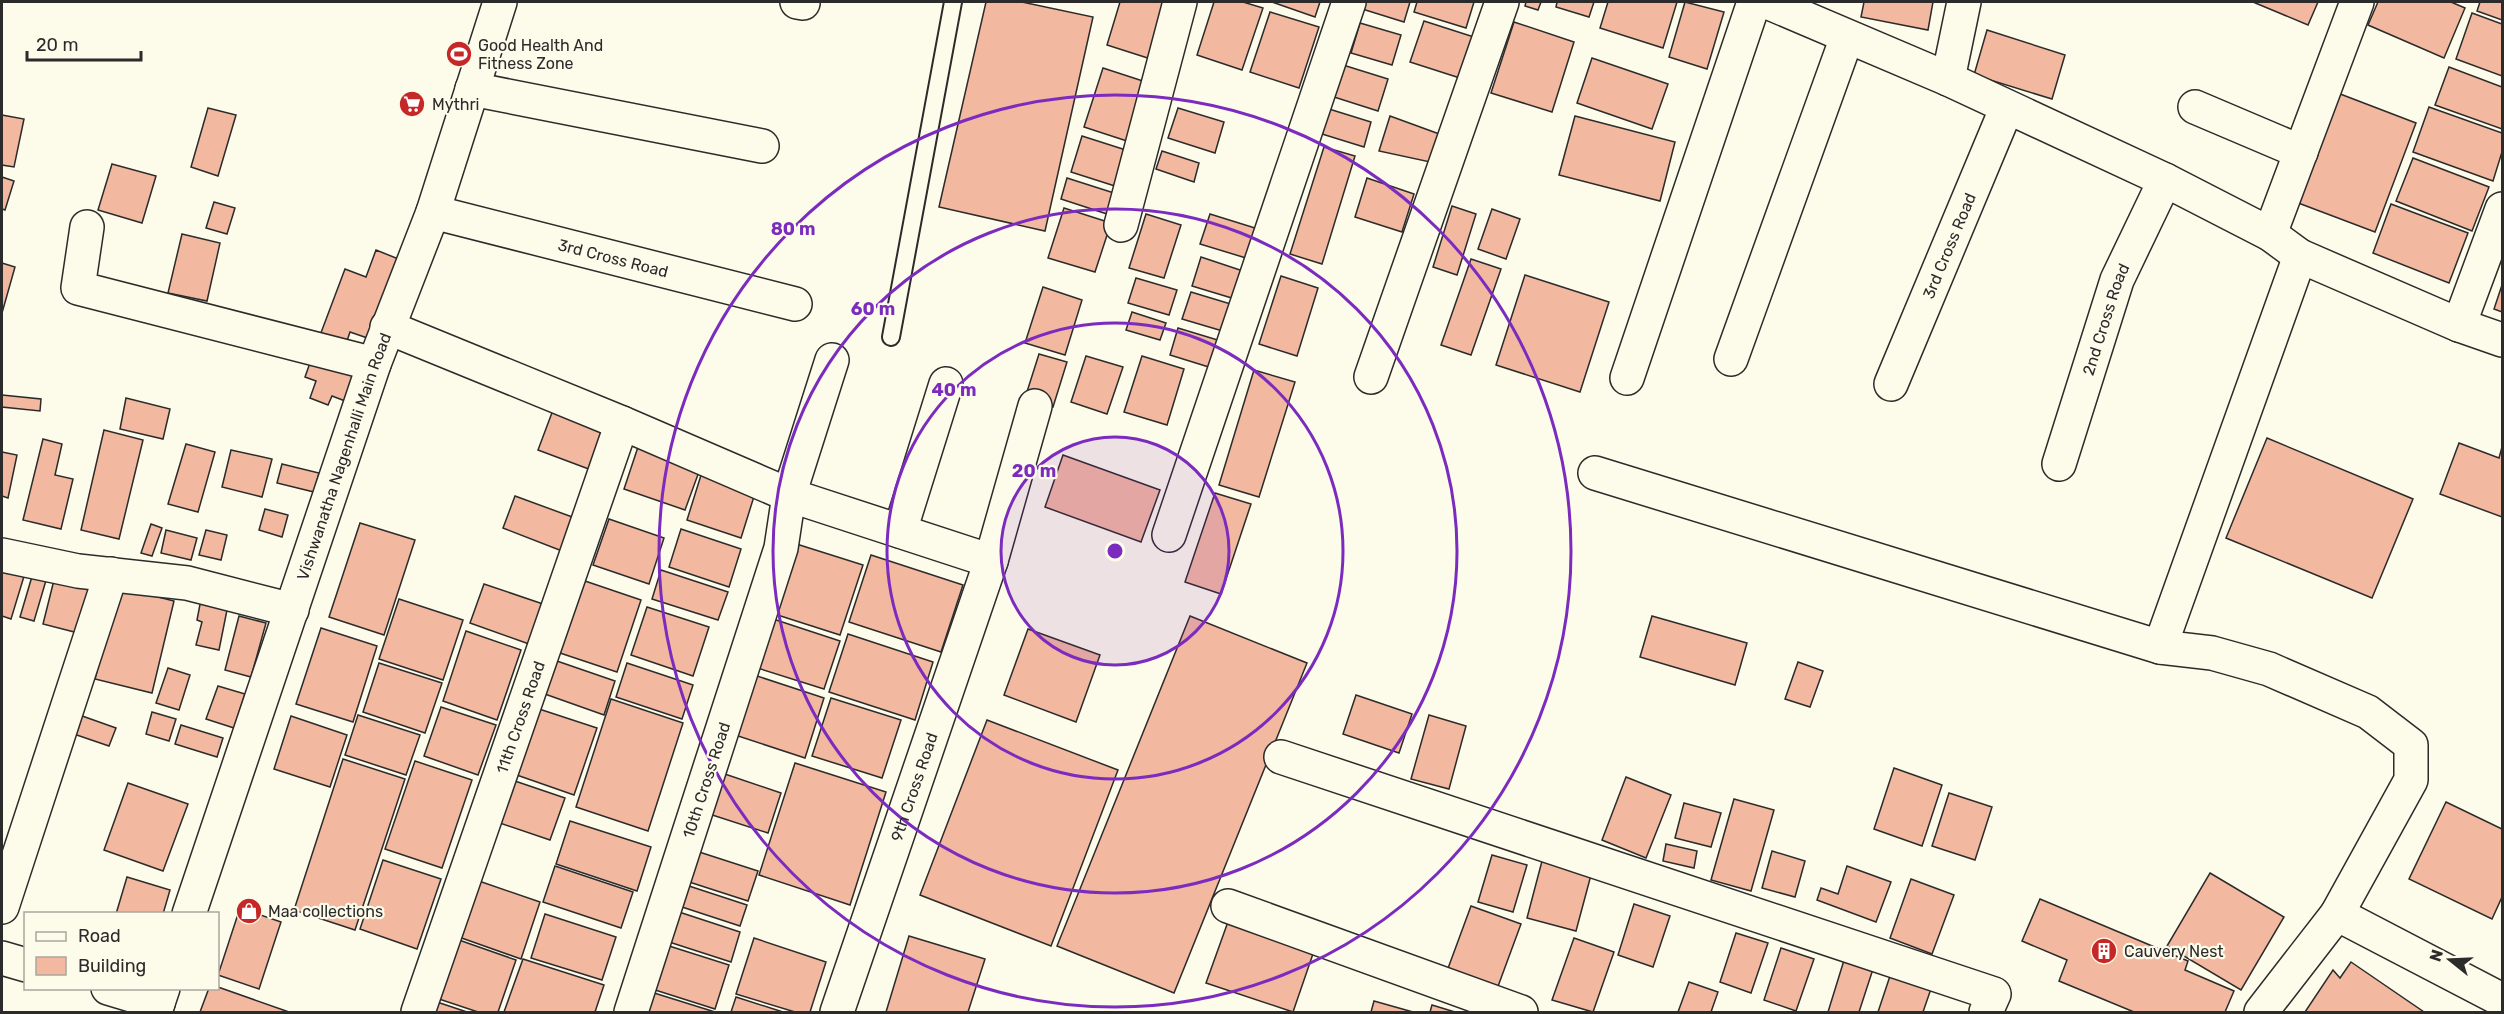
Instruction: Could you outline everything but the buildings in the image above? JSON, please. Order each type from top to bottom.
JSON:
[{"type":"street","name":"Vishwanatha Nagenhalli Main Road","points":[[190,912],[374,364],[433,212],[500,2]]},
{"type":"street","points":[[1121,225],[1180,2]]},
{"type":"street","points":[[1170,535],[1348,2]]},
{"type":"street","points":[[1371,377],[1502,2]]},
{"type":"street","points":[[1627,378],[1754,2]]},
{"type":"street","points":[[1767,2],[1948,79],[2165,180],[2270,234],[2300,256],[2459,325],[2502,340]]},
{"type":"street","points":[[1948,79],[1964,2]]},
{"type":"street","points":[[2270,234],[2357,2]]},
{"type":"street","points":[[1731,359],[1847,37]]},
{"type":"street","points":[[472,89],[762,146]]},
{"type":"street","name":"3rd Cross Road","points":[[1891,384],[2007,107]]},
{"type":"street","points":[[2195,107],[2301,152]]},
{"type":"street","name":"2nd Cross Road","points":[[2059,464],[2117,280],[2165,180]]},
{"type":"street","points":[[2459,325],[2502,209]]},
{"type":"street","name":"3rd Cross Road","points":[[433,212],[795,304]]},
{"type":"street","points":[[87,227],[78,288],[374,364]]},
{"type":"street","points":[[2160,647],[2300,256]]},
{"type":"street","points":[[387,327],[622,423],[789,495],[991,561]]},
{"type":"street","name":"10th Cross Road","points":[[631,1012],[781,548],[789,495],[832,360]]},
{"type":"street","points":[[900,531],[946,384]]},
{"type":"street","name":"9th Cross Road","points":[[837,1012],[991,561],[1035,406]]},
{"type":"street","name":"11th Cross Road","points":[[418,1012],[622,423]]},
{"type":"street","points":[[1595,473],[2160,647],[2212,653],[2269,669],[2368,712],[2411,745],[2411,780],[2337,914],[2261,1012]]},
{"type":"street","points":[[2,555],[78,571],[187,583],[292,610]]},
{"type":"street","points":[[2,907],[111,574]]},
{"type":"street","points":[[1281,757],[1994,994],[1986,1012]]},
{"type":"street","points":[[1228,906],[1521,1012]]},
{"type":"street","points":[[2337,914],[2502,1000]]},
{"type":"street","points":[[2,958],[24,964]]},
{"type":"street","points":[[116,990],[159,1001]]},
{"type":"lane","points":[[891,337],[953,2]]},
{"type":"place","name":"Good Health And Fitness Zone","points":[[459,54]]},
{"type":"place","name":"Mythri","points":[[412,104]]},
{"type":"place","name":"Maa collections","points":[[249,911]]},
{"type":"place","name":"Cauvery Nest","points":[[2104,951]]}]
